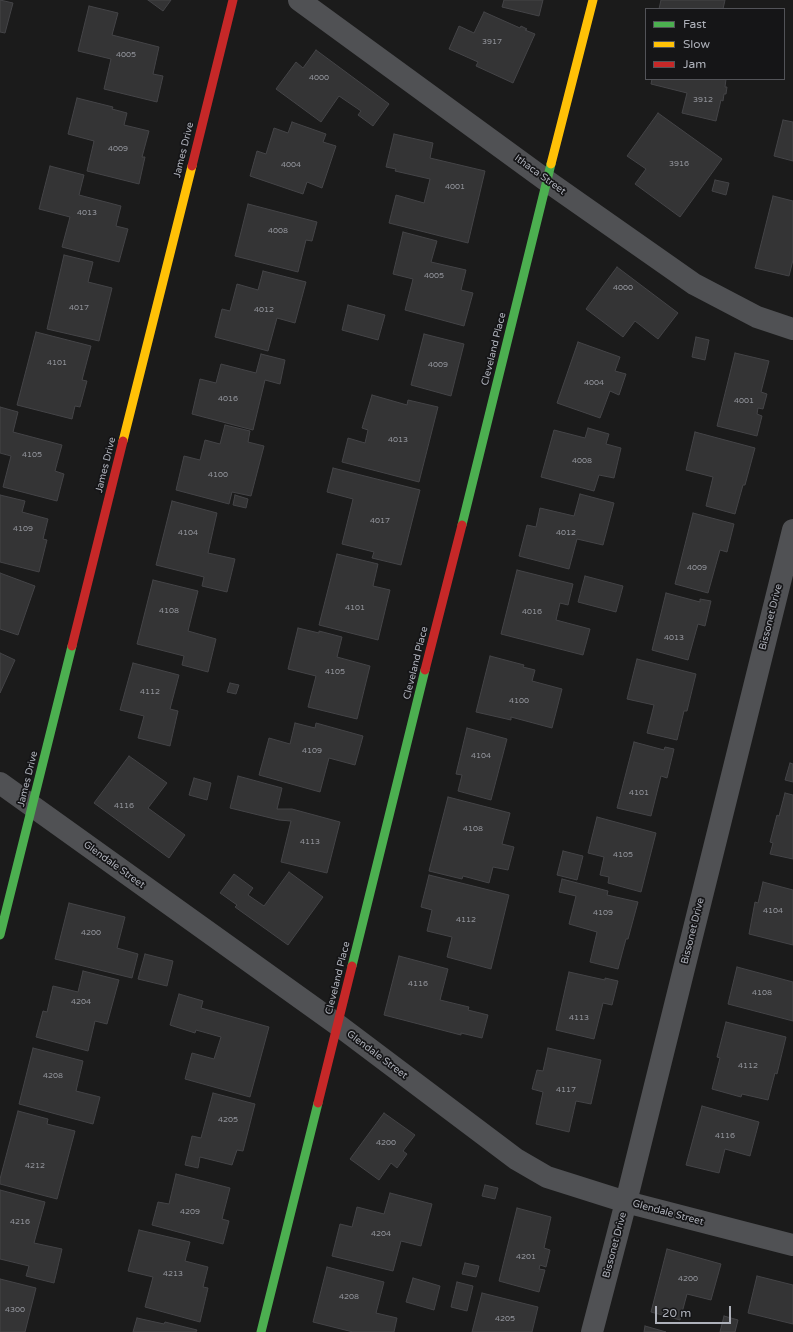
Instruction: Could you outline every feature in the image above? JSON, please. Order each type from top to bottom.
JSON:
[{"type":"street","name":"James Drive","points":[[0,935],[233,0]]},
{"type":"street","name":"Ithaca Street","points":[[299,0],[546,181],[694,284],[757,317],[793,329]]},
{"type":"street","name":"Cleveland Place","points":[[261,1332],[546,181],[593,0]]},
{"type":"street","name":"Bissonet Drive","points":[[592,1332],[626,1202],[793,530]]},
{"type":"street","name":"Glendale Street","points":[[0,783],[338,1025],[516,1159],[548,1177],[626,1202],[793,1245]]},
{"type":"building","points":[[0,0],[13,3],[5,33],[0,32]]},
{"type":"building","points":[[148,0],[171,0],[163,11]]},
{"type":"building","points":[[504,0],[543,0],[539,16],[502,7]]},
{"type":"building","points":[[661,0],[725,0],[723,8],[659,8]]},
{"type":"building","points":[[89,6],[118,13],[112,35],[159,47],[153,74],[163,76],[157,102],[104,89],[111,59],[78,51]]},
{"type":"building","points":[[484,12],[520,28],[521,26],[527,29],[525,30],[535,34],[513,83],[476,66],[478,62],[449,49],[459,26],[474,33]]},
{"type":"building","points":[[316,50],[389,104],[373,126],[358,115],[361,111],[339,96],[321,122],[276,89],[296,62],[303,68]]},
{"type":"building","points":[[652,80],[726,80],[725,87],[727,87],[723,101],[721,100],[716,121],[682,113],[687,93],[651,84]]},
{"type":"building","points":[[77,98],[113,107],[112,109],[127,113],[124,125],[149,131],[142,157],[145,157],[139,184],[87,171],[94,141],[68,134]]},
{"type":"building","points":[[658,113],[722,159],[680,217],[635,184],[646,169],[627,156]]},
{"type":"building","points":[[783,120],[793,122],[793,161],[774,156]]},
{"type":"building","points":[[292,122],[326,134],[323,142],[336,146],[322,188],[307,182],[303,194],[250,176],[257,151],[266,154],[274,128],[288,133]]},
{"type":"building","points":[[394,134],[433,143],[430,158],[485,171],[468,243],[389,223],[396,195],[424,203],[430,179],[395,171],[396,169],[386,167]]},
{"type":"building","points":[[50,166],[84,175],[79,195],[121,206],[116,226],[128,229],[119,262],[62,247],[70,217],[39,209]]},
{"type":"building","points":[[715,180],[729,183],[726,195],[712,191]]},
{"type":"building","points":[[773,196],[793,201],[793,260],[789,276],[755,268]]},
{"type":"building","points":[[248,204],[317,222],[312,241],[306,240],[298,272],[235,256]]},
{"type":"building","points":[[403,232],[437,241],[431,262],[466,270],[461,290],[473,293],[464,326],[405,310],[413,279],[393,274]]},
{"type":"building","points":[[64,255],[93,262],[88,282],[112,288],[99,341],[47,329]]},
{"type":"building","points":[[617,267],[678,313],[658,339],[635,321],[623,337],[586,309]]},
{"type":"building","points":[[263,271],[306,282],[295,323],[277,318],[268,351],[215,337],[222,309],[230,311],[237,284],[258,290]]},
{"type":"building","points":[[348,305],[385,315],[378,340],[342,330]]},
{"type":"building","points":[[36,332],[91,346],[82,380],[87,381],[80,407],[75,406],[72,419],[17,405]]},
{"type":"building","points":[[424,334],[464,344],[451,396],[411,385]]},
{"type":"building","points":[[696,337],[709,340],[705,360],[692,357]]},
{"type":"building","points":[[578,342],[620,357],[615,371],[626,374],[619,395],[610,391],[600,418],[557,403]]},
{"type":"building","points":[[735,353],[769,361],[761,392],[767,394],[763,409],[758,408],[757,414],[762,416],[757,436],[717,426]]},
{"type":"building","points":[[261,354],[285,360],[280,384],[265,380],[253,430],[192,414],[200,379],[216,383],[221,364],[256,373]]},
{"type":"building","points":[[372,395],[407,405],[408,400],[438,407],[419,482],[342,462],[348,438],[365,443],[368,430],[362,428]]},
{"type":"building","points":[[0,407],[18,412],[13,432],[62,445],[55,471],[64,474],[57,501],[3,487],[11,456],[0,453]]},
{"type":"building","points":[[225,425],[250,431],[248,442],[264,446],[251,496],[232,492],[229,504],[176,490],[184,456],[200,460],[205,440],[220,444]]},
{"type":"building","points":[[588,428],[609,434],[606,444],[621,448],[614,478],[599,475],[594,491],[541,477],[554,430],[585,438]]},
{"type":"building","points":[[695,432],[755,448],[735,514],[706,506],[713,477],[686,470]]},
{"type":"building","points":[[333,468],[420,490],[401,565],[372,558],[374,552],[342,544],[353,499],[327,492]]},
{"type":"building","points":[[580,494],[614,503],[603,545],[577,539],[569,569],[519,556],[527,525],[536,527],[540,508],[574,516]]},
{"type":"building","points":[[0,495],[25,501],[22,512],[48,519],[43,539],[47,540],[39,572],[0,562]]},
{"type":"building","points":[[235,495],[248,499],[246,508],[233,505]]},
{"type":"building","points":[[172,501],[217,513],[208,553],[235,559],[227,592],[202,586],[204,577],[156,565]]},
{"type":"building","points":[[693,513],[734,524],[727,552],[720,550],[708,593],[675,584]]},
{"type":"building","points":[[337,554],[378,564],[373,586],[390,590],[378,640],[319,625]]},
{"type":"building","points":[[517,570],[573,584],[568,605],[560,603],[556,620],[590,629],[583,655],[501,634]]},
{"type":"building","points":[[0,573],[35,586],[18,635],[0,629]]},
{"type":"building","points":[[585,576],[623,586],[616,612],[578,602]]},
{"type":"building","points":[[153,580],[198,591],[188,631],[216,639],[208,672],[182,665],[184,656],[137,644]]},
{"type":"building","points":[[666,593],[700,602],[700,599],[711,601],[705,626],[698,624],[688,660],[652,650]]},
{"type":"building","points":[[298,628],[319,633],[319,631],[342,637],[337,657],[370,666],[357,719],[308,707],[316,676],[288,669]]},
{"type":"building","points":[[0,653],[15,660],[0,693]]},
{"type":"building","points":[[490,656],[524,665],[523,667],[535,670],[532,681],[562,689],[552,728],[511,717],[511,720],[476,712]]},
{"type":"building","points":[[637,659],[696,674],[687,711],[684,711],[677,740],[647,733],[654,705],[627,699]]},
{"type":"building","points":[[133,663],[179,675],[170,709],[178,711],[170,746],[138,738],[144,716],[120,710]]},
{"type":"building","points":[[230,683],[239,685],[236,694],[227,692]]},
{"type":"building","points":[[295,723],[315,728],[316,723],[363,736],[355,765],[329,758],[320,792],[259,775],[269,738],[290,744]]},
{"type":"building","points":[[467,728],[507,739],[491,800],[458,791],[462,775],[456,774]]},
{"type":"building","points":[[634,742],[664,750],[665,747],[674,749],[667,778],[661,776],[651,816],[617,808]]},
{"type":"building","points":[[129,756],[167,783],[148,808],[185,835],[169,858],[94,803]]},
{"type":"building","points":[[790,763],[793,764],[793,782],[785,780]]},
{"type":"building","points":[[238,776],[282,788],[277,809],[292,809],[340,822],[327,873],[281,862],[291,821],[279,820],[230,808]]},
{"type":"building","points":[[194,778],[211,783],[207,800],[189,795]]},
{"type":"building","points":[[785,793],[793,795],[793,859],[770,854],[773,843],[770,842],[777,815],[779,816]]},
{"type":"building","points":[[448,797],[510,813],[502,844],[514,847],[508,870],[493,867],[489,883],[463,876],[462,879],[429,871]]},
{"type":"building","points":[[597,817],[656,833],[641,892],[608,883],[609,877],[600,875],[604,857],[588,853]]},
{"type":"building","points":[[563,851],[583,856],[577,880],[557,875]]},
{"type":"building","points":[[289,872],[323,897],[288,945],[235,907],[237,905],[220,893],[234,874],[253,888],[248,895],[264,906]]},
{"type":"building","points":[[429,875],[509,895],[491,969],[447,957],[452,937],[427,931],[432,910],[421,907]]},
{"type":"building","points":[[562,879],[608,891],[607,895],[638,902],[618,969],[590,962],[597,932],[569,924],[576,896],[559,892]]},
{"type":"building","points":[[763,882],[793,890],[793,945],[749,934],[755,902],[758,903]]},
{"type":"building","points":[[69,903],[125,917],[117,948],[138,954],[132,978],[55,959]]},
{"type":"building","points":[[145,954],[173,961],[167,986],[138,979]]},
{"type":"building","points":[[399,956],[448,969],[440,1000],[469,1007],[468,1010],[488,1015],[482,1038],[461,1033],[461,1035],[384,1015]]},
{"type":"building","points":[[737,967],[793,982],[793,1021],[728,1004]]},
{"type":"building","points":[[83,971],[119,980],[107,1024],[95,1021],[88,1051],[36,1037],[43,1011],[47,1012],[53,986],[78,992]]},
{"type":"building","points":[[569,972],[605,980],[605,978],[618,981],[612,1005],[603,1003],[594,1039],[556,1030]]},
{"type":"building","points":[[179,994],[203,1001],[201,1008],[269,1027],[250,1097],[185,1079],[192,1053],[214,1059],[221,1037],[196,1030],[195,1033],[170,1025]]},
{"type":"building","points":[[726,1022],[786,1037],[777,1074],[775,1073],[768,1100],[742,1094],[741,1097],[712,1089],[720,1058],[717,1057]]},
{"type":"building","points":[[33,1048],[83,1061],[76,1091],[100,1097],[93,1124],[19,1104]]},
{"type":"building","points":[[548,1048],[601,1060],[591,1104],[576,1101],[569,1132],[536,1124],[543,1092],[532,1089],[537,1070],[543,1071]]},
{"type":"building","points":[[213,1093],[255,1104],[243,1151],[237,1150],[232,1165],[200,1157],[198,1168],[185,1165],[192,1136],[201,1138]]},
{"type":"building","points":[[702,1106],[759,1122],[750,1156],[725,1149],[719,1173],[686,1165]]},
{"type":"building","points":[[18,1111],[48,1119],[47,1124],[75,1131],[57,1199],[0,1184]]},
{"type":"building","points":[[384,1113],[415,1135],[403,1151],[407,1154],[397,1168],[391,1163],[379,1180],[350,1159]]},
{"type":"building","points":[[176,1174],[230,1188],[222,1219],[229,1221],[223,1244],[152,1225],[158,1202],[169,1204]]},
{"type":"building","points":[[485,1185],[498,1188],[495,1199],[482,1196]]},
{"type":"building","points":[[0,1190],[45,1202],[34,1243],[62,1249],[54,1283],[26,1276],[29,1266],[0,1259]]},
{"type":"building","points":[[390,1193],[432,1204],[421,1246],[401,1241],[393,1271],[332,1256],[340,1224],[352,1227],[357,1207],[384,1214]]},
{"type":"building","points":[[517,1208],[551,1217],[544,1248],[550,1250],[546,1267],[540,1265],[539,1269],[545,1270],[539,1292],[499,1281]]},
{"type":"building","points":[[139,1230],[190,1242],[185,1261],[208,1267],[203,1287],[208,1288],[200,1322],[145,1307],[153,1277],[128,1271]]},
{"type":"building","points":[[667,1249],[721,1264],[711,1300],[687,1294],[680,1320],[651,1312]]},
{"type":"building","points":[[465,1263],[479,1266],[476,1277],[462,1274]]},
{"type":"building","points":[[327,1267],[384,1282],[376,1313],[397,1318],[394,1332],[353,1332],[313,1322]]},
{"type":"building","points":[[757,1276],[793,1285],[793,1324],[748,1313]]},
{"type":"building","points":[[413,1278],[440,1286],[434,1310],[406,1302]]},
{"type":"building","points":[[0,1279],[36,1288],[25,1332],[0,1332]]},
{"type":"building","points":[[457,1282],[473,1286],[467,1311],[451,1307]]},
{"type":"building","points":[[482,1293],[538,1307],[532,1332],[472,1332]]},
{"type":"building","points":[[724,1316],[738,1320],[735,1332],[720,1332]]},
{"type":"building","points":[[137,1318],[164,1324],[165,1322],[197,1330],[196,1332],[133,1332]]},
{"type":"building","points":[[645,1326],[666,1332],[644,1332]]},
{"type":"traffic: fast","points":[[462,525],[551,164]]},
{"type":"traffic: fast","points":[[0,935],[72,646]]},
{"type":"traffic: fast","points":[[352,966],[425,670]]},
{"type":"traffic: fast","points":[[261,1332],[318,1103]]},
{"type":"traffic: slow","points":[[551,164],[593,0]]},
{"type":"traffic: slow","points":[[123,441],[192,166]]},
{"type":"traffic: jam","points":[[192,166],[233,0]]},
{"type":"traffic: jam","points":[[72,646],[123,441]]},
{"type":"traffic: jam","points":[[425,670],[462,525]]},
{"type":"traffic: jam","points":[[318,1103],[352,966]]}]
